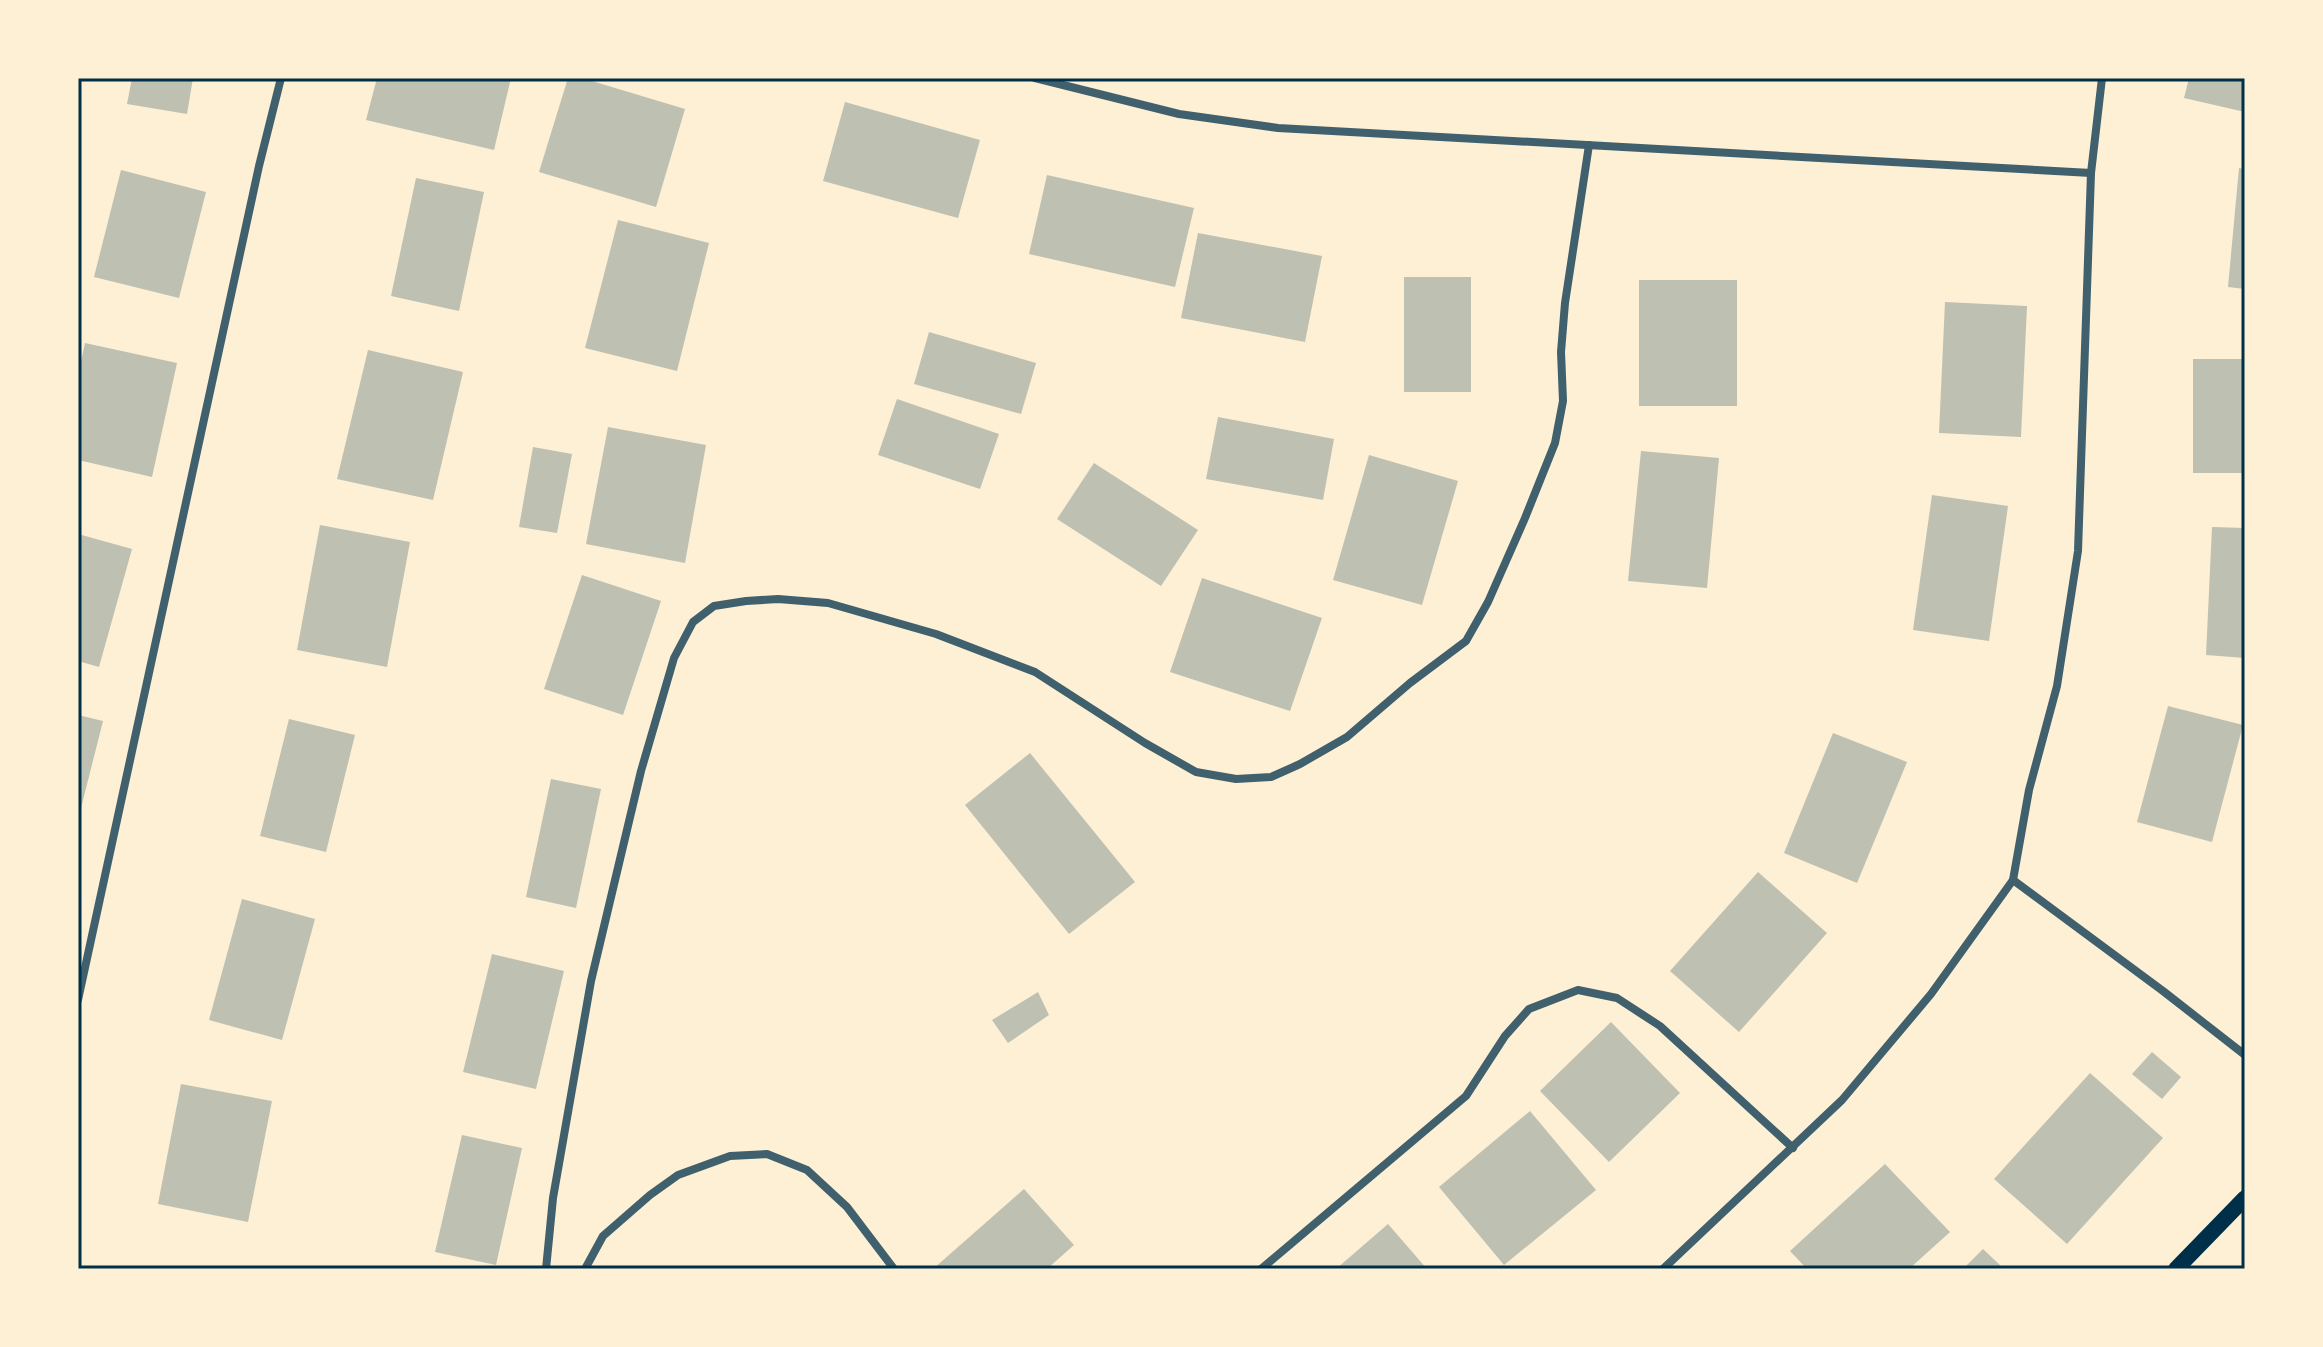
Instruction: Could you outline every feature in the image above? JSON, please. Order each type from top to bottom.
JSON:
[{"type":"main road","points":[[2176,1269],[2245,1198]]},
{"type":"street","points":[[78,1000],[259,166],[281,78]]},
{"type":"street","points":[[1035,78],[1179,114],[1278,128],[2091,173]]},
{"type":"street","points":[[1663,1269],[1842,1100],[1931,994],[2013,880],[2029,790],[2057,686],[2078,551],[2091,173],[2102,78]]},
{"type":"street","points":[[546,1269],[553,1198],[591,981],[645,757],[674,658],[693,622],[714,606],[746,601],[778,599],[828,603],[936,634],[1035,672],[1196,772],[1236,779],[1271,777],[1300,764],[1347,737],[1410,683],[1466,641],[1488,602],[1555,443],[1563,401],[1561,352],[1565,303],[1589,145]]},
{"type":"street","points":[[2013,880],[2245,1055]]},
{"type":"street","points":[[1261,1269],[1466,1096],[1505,1036],[1529,1009],[1578,990],[1617,998],[1660,1026],[1793,1148]]},
{"type":"street","points":[[585,1269],[603,1236],[678,1175],[730,1156],[767,1154],[807,1170],[847,1207],[894,1269]]},
{"type":"building","points":[[132,78],[193,78],[187,114],[127,104]]},
{"type":"building","points":[[377,78],[511,78],[494,150],[366,120]]},
{"type":"building","points":[[568,78],[582,78],[685,109],[656,207],[539,172]]},
{"type":"building","points":[[2189,78],[2245,78],[2245,112],[2184,98]]},
{"type":"building","points":[[845,102],[980,140],[958,218],[823,181]]},
{"type":"building","points":[[2239,168],[2245,169],[2245,289],[2228,287]]},
{"type":"building","points":[[121,170],[206,192],[179,298],[94,277]]},
{"type":"building","points":[[1047,175],[1194,208],[1175,287],[1029,254]]},
{"type":"building","points":[[416,178],[484,192],[459,311],[391,296]]},
{"type":"building","points":[[618,220],[709,243],[677,371],[585,348]]},
{"type":"building","points":[[1198,233],[1322,256],[1305,342],[1181,318]]},
{"type":"building","points":[[1404,277],[1471,277],[1471,392],[1404,392]]},
{"type":"building","points":[[1639,280],[1737,280],[1737,406],[1639,406]]},
{"type":"building","points":[[1945,302],[2027,306],[2021,437],[1939,433]]},
{"type":"building","points":[[929,332],[1036,363],[1021,414],[914,384]]},
{"type":"building","points":[[85,343],[177,363],[152,477],[78,460],[78,375]]},
{"type":"building","points":[[368,350],[463,372],[433,500],[337,479]]},
{"type":"building","points":[[2193,359],[2245,359],[2245,473],[2193,473]]},
{"type":"building","points":[[897,399],[999,434],[980,489],[878,455]]},
{"type":"building","points":[[1218,417],[1334,439],[1323,500],[1206,479]]},
{"type":"building","points":[[608,427],[706,445],[685,563],[586,544]]},
{"type":"building","points":[[533,447],[572,454],[557,533],[519,527]]},
{"type":"building","points":[[1641,451],[1719,458],[1707,588],[1628,581]]},
{"type":"building","points":[[1369,455],[1458,481],[1422,605],[1333,580]]},
{"type":"building","points":[[1094,463],[1198,530],[1161,586],[1057,519]]},
{"type":"building","points":[[1932,495],[2008,506],[1989,641],[1913,630]]},
{"type":"building","points":[[320,525],[410,542],[387,667],[297,650]]},
{"type":"building","points":[[2212,527],[2245,528],[2245,658],[2206,655]]},
{"type":"building","points":[[78,534],[132,549],[99,667],[78,661]]},
{"type":"building","points":[[582,575],[661,601],[623,715],[544,689]]},
{"type":"building","points":[[1202,578],[1322,618],[1290,711],[1170,672]]},
{"type":"building","points":[[2168,706],[2243,725],[2212,842],[2137,822]]},
{"type":"building","points":[[78,715],[103,721],[79,816],[78,816]]},
{"type":"building","points":[[289,719],[355,735],[326,852],[260,836]]},
{"type":"building","points":[[1833,733],[1907,762],[1857,883],[1784,853]]},
{"type":"building","points":[[1030,753],[1135,882],[1069,934],[965,805]]},
{"type":"building","points":[[551,779],[601,789],[576,908],[526,897]]},
{"type":"building","points":[[1758,872],[1827,933],[1739,1032],[1670,971]]},
{"type":"building","points":[[242,899],[315,919],[282,1040],[209,1020]]},
{"type":"building","points":[[492,954],[564,971],[536,1089],[463,1072]]},
{"type":"building","points":[[1038,992],[1049,1015],[1008,1043],[992,1020]]},
{"type":"building","points":[[1611,1022],[1680,1093],[1609,1162],[1540,1091]]},
{"type":"building","points":[[2152,1052],[2181,1077],[2162,1099],[2132,1074]]},
{"type":"building","points":[[2090,1073],[2163,1138],[2067,1244],[1994,1179]]},
{"type":"building","points":[[181,1084],[272,1101],[248,1222],[158,1204]]},
{"type":"building","points":[[1530,1111],[1596,1190],[1504,1265],[1439,1187]]},
{"type":"building","points":[[462,1135],[522,1148],[496,1265],[435,1252]]},
{"type":"building","points":[[1885,1164],[1950,1232],[1909,1269],[1807,1269],[1790,1251]]},
{"type":"building","points":[[1024,1189],[1074,1245],[1047,1269],[933,1269]]},
{"type":"building","points":[[1388,1224],[1427,1269],[1336,1269]]},
{"type":"building","points":[[1983,1249],[2004,1269],[1963,1269]]}]
